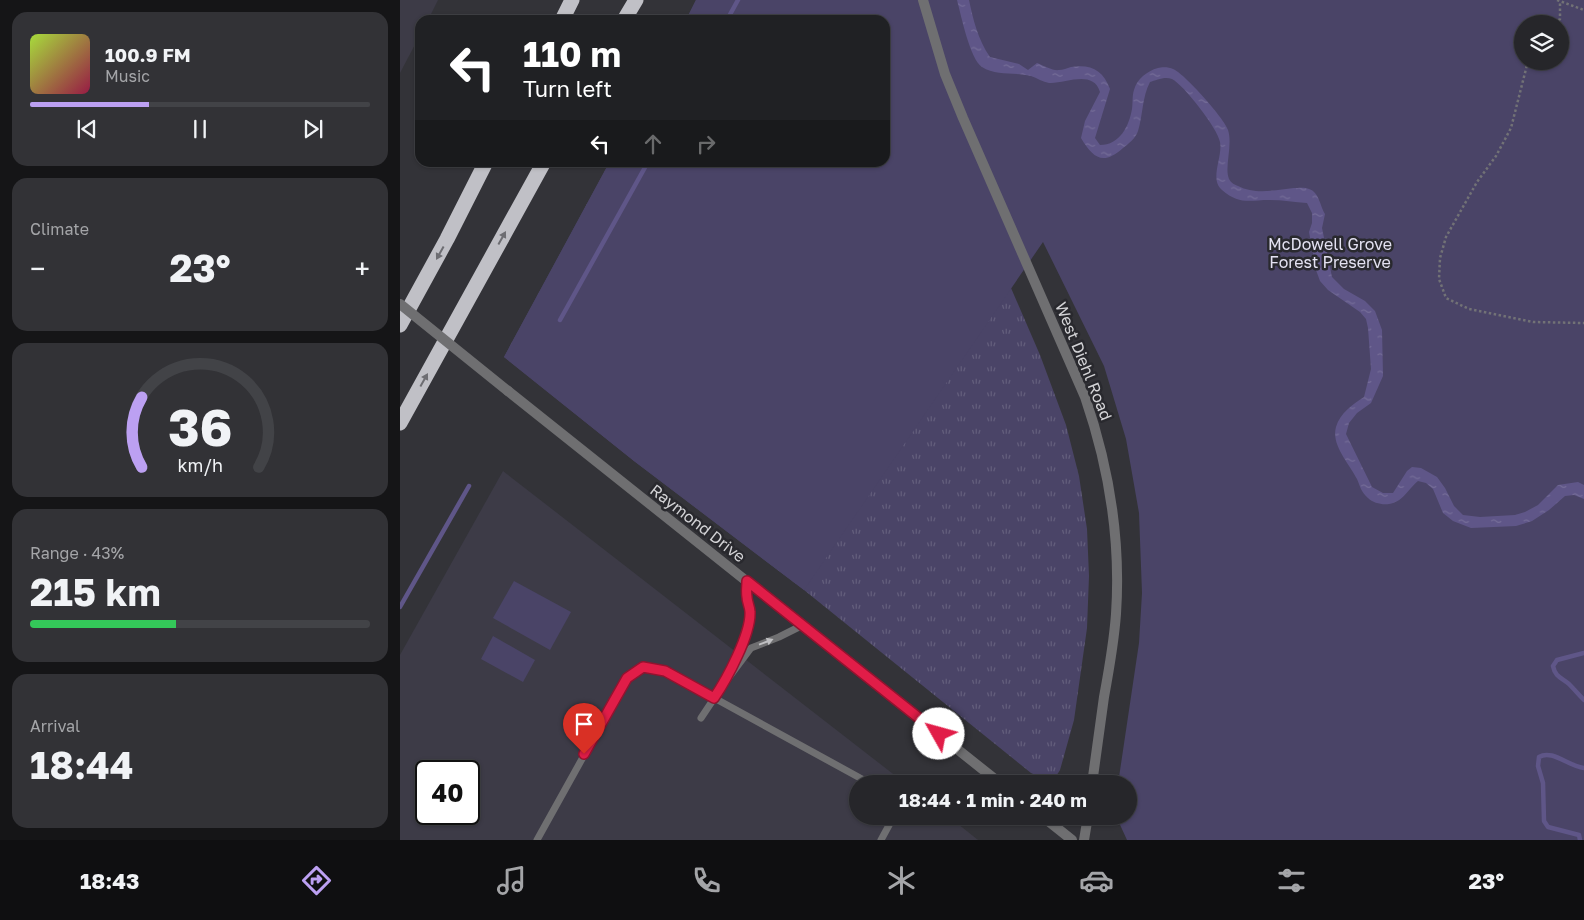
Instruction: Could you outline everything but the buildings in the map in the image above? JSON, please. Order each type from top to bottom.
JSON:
[{"type":"highway","points":[[564,15],[572,0]]},
{"type":"highway","points":[[627,15],[636,0]]},
{"type":"highway","points":[[400,326],[483,167]]},
{"type":"highway","points":[[400,423],[541,167]]},
{"type":"street","name":"West Diehl Road","points":[[923,0],[945,74],[1085,397],[1096,428],[1106,471],[1111,496],[1116,544],[1116,615],[1093,775]]},
{"type":"street","name":"Raymond Drive","points":[[400,304],[990,775]]},
{"type":"street","points":[[1053,825],[1072,840]]},
{"type":"street","points":[[1084,840],[1086,825]]},
{"type":"lane","points":[[721,688],[748,627],[750,611],[747,598],[747,581]]},
{"type":"lane","points":[[702,718],[721,688],[751,648],[803,625]]},
{"type":"lane","points":[[537,840],[627,678],[643,667],[665,671],[855,775]]},
{"type":"lane","points":[[882,840],[890,825]]},
{"type":"path","points":[[1560,15],[1558,1],[1584,10]]},
{"type":"path","points":[[1526,70],[1512,128],[1496,156],[1477,182],[1446,237],[1440,258],[1440,279],[1446,298],[1469,309],[1533,322],[1584,323]]},
{"type":"shaded area","points":[[400,0],[438,0],[430,15],[415,15],[415,44],[400,73]]},
{"type":"shaded area","points":[[503,471],[894,775],[849,775],[849,825],[959,825],[978,840],[400,840],[400,655]]},
{"type":"green space","points":[[696,0],[903,0],[1011,288],[1040,355],[1066,425],[1079,476],[1087,529],[1089,576],[1087,628],[1074,720],[1057,775],[1035,775],[1031,773],[804,590],[634,461],[504,357],[607,167],[890,167],[890,15],[688,15]]},
{"type":"green space","name":"McDowell Grove Forest Preserve","points":[[696,0],[1584,0],[1584,840],[1127,840],[1120,825],[1137,825],[1137,775],[1119,775],[1139,643],[1142,593],[1139,513],[1126,439],[1104,366],[1043,242],[804,590],[634,461],[504,357],[607,167],[890,167],[890,15],[688,15]]},
{"type":"green space","points":[[514,581],[571,612],[550,650],[493,618]]},
{"type":"green space","points":[[493,636],[535,660],[523,682],[481,659]]},
{"type":"water","points":[[957,0],[969,0],[979,37],[990,57],[1019,64],[1028,70],[1037,63],[1054,70],[1085,66],[1095,70],[1104,77],[1110,89],[1095,138],[1100,145],[1113,142],[1126,128],[1132,109],[1135,86],[1140,79],[1154,69],[1161,67],[1170,68],[1178,72],[1194,87],[1225,124],[1230,142],[1227,169],[1232,183],[1251,190],[1266,191],[1304,188],[1315,193],[1325,214],[1322,228],[1332,277],[1344,289],[1365,301],[1375,311],[1382,330],[1383,376],[1371,403],[1357,413],[1349,423],[1346,434],[1372,487],[1383,493],[1393,493],[1407,471],[1412,467],[1421,468],[1437,477],[1454,506],[1463,515],[1480,517],[1515,515],[1525,512],[1538,505],[1558,485],[1578,482],[1584,485],[1584,499],[1574,495],[1565,496],[1532,521],[1516,526],[1471,528],[1453,521],[1443,513],[1433,489],[1426,483],[1418,481],[1402,498],[1394,503],[1381,504],[1370,500],[1362,491],[1338,447],[1335,434],[1338,422],[1344,413],[1364,397],[1371,369],[1368,328],[1366,319],[1360,312],[1328,290],[1320,281],[1309,232],[1312,223],[1312,213],[1307,203],[1274,200],[1245,201],[1234,198],[1222,190],[1218,185],[1216,174],[1220,148],[1218,136],[1192,98],[1169,78],[1150,82],[1145,94],[1140,125],[1132,141],[1110,157],[1104,158],[1094,155],[1081,138],[1085,121],[1100,92],[1096,85],[1085,79],[1049,83],[1031,76],[993,72],[982,67],[970,46]]},
{"type":"waterway","points":[[730,15],[738,0]]},
{"type":"waterway","points":[[560,320],[645,167]]},
{"type":"waterway","points":[[400,607],[469,486]]},
{"type":"waterway","points":[[1584,653],[1557,660],[1553,666],[1557,675],[1569,684],[1584,700]]},
{"type":"waterway","points":[[1580,840],[1579,835],[1548,827],[1544,821],[1543,783],[1538,766],[1539,757],[1544,755],[1555,756],[1584,768]]},
{"type":"route","points":[[584,754],[627,678],[643,667],[665,671],[714,698],[728,674],[748,627],[750,611],[747,598],[747,581],[939,734]]}]
